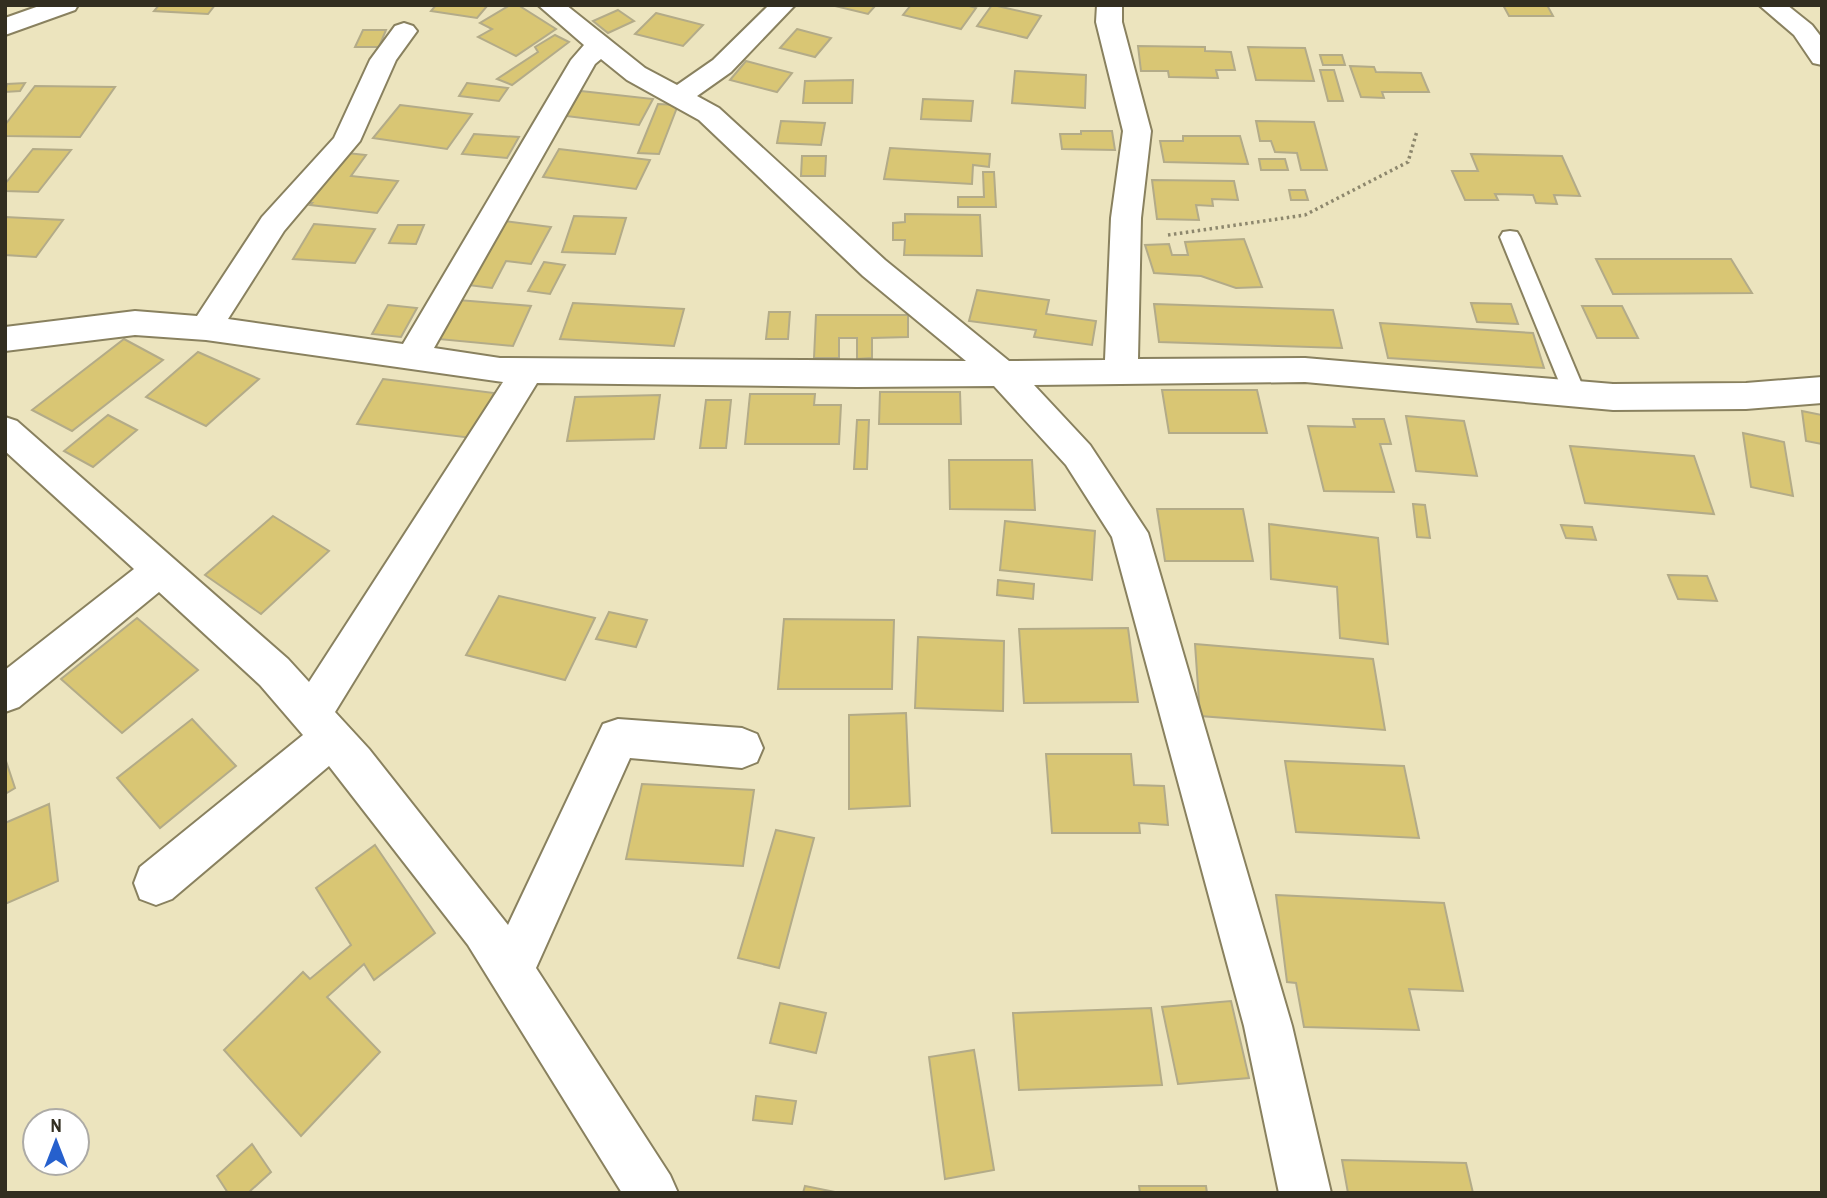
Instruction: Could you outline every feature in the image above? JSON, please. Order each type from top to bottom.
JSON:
[{"type":"street","points":[[5,27],[66,5]]},
{"type":"street","points":[[550,5],[636,74],[709,114],[874,268],[1003,374],[1077,455],[1129,533],[1268,1026],[1305,1193]]},
{"type":"street","points":[[679,96],[722,66],[783,5]]},
{"type":"street","points":[[1110,5],[1109,22],[1137,131],[1126,241],[1121,372]]},
{"type":"street","points":[[1772,5],[1803,30],[1822,57]]},
{"type":"street","points":[[206,328],[273,224],[346,141],[383,60],[404,32]]},
{"type":"street","points":[[412,358],[584,60],[601,44]]},
{"type":"street","points":[[5,339],[135,323],[206,328],[500,370],[857,375],[1305,370],[1613,397],[1746,396],[1822,390]]},
{"type":"street","points":[[156,883],[321,726],[528,370]]},
{"type":"street","points":[[5,430],[274,672],[354,763],[484,929],[652,1193]]},
{"type":"street","points":[[5,694],[161,569]]},
{"type":"street","points":[[511,971],[618,738],[742,748]]},
{"type":"lane","points":[[1510,237],[1575,394]]},
{"type":"path","points":[[1126,241],[1305,215],[1408,162],[1417,131]]},
{"type":"building","points":[[159,5],[215,5],[208,14],[154,11]]},
{"type":"building","points":[[436,5],[488,5],[477,18],[431,11]]},
{"type":"building","points":[[510,5],[518,5],[556,29],[516,56],[478,37],[492,29],[480,23]]},
{"type":"building","points":[[831,5],[876,5],[868,14]]},
{"type":"building","points":[[911,5],[966,5],[976,8],[961,29],[903,15]]},
{"type":"building","points":[[992,5],[1041,16],[1027,38],[977,26]]},
{"type":"building","points":[[1503,5],[1547,5],[1553,16],[1509,16]]},
{"type":"building","points":[[618,10],[634,21],[608,33],[593,21]]},
{"type":"building","points":[[656,13],[703,25],[683,46],[635,34]]},
{"type":"building","points":[[797,29],[831,38],[815,57],[780,48]]},
{"type":"building","points":[[363,30],[386,30],[379,47],[355,47]]},
{"type":"building","points":[[555,35],[569,42],[512,85],[497,79],[538,52],[535,47]]},
{"type":"building","points":[[1138,46],[1205,47],[1205,51],[1231,52],[1235,70],[1216,70],[1218,78],[1169,77],[1168,71],[1141,71]]},
{"type":"building","points":[[1248,47],[1305,48],[1314,81],[1256,80]]},
{"type":"building","points":[[1320,55],[1342,55],[1345,65],[1323,65]]},
{"type":"building","points":[[746,61],[792,73],[777,92],[730,80]]},
{"type":"building","points":[[1350,66],[1374,67],[1376,72],[1421,73],[1429,92],[1382,92],[1384,98],[1361,97]]},
{"type":"building","points":[[1320,70],[1334,70],[1343,101],[1328,101]]},
{"type":"building","points":[[1015,71],[1086,75],[1085,108],[1012,103]]},
{"type":"building","points":[[853,80],[852,103],[803,103],[805,81]]},
{"type":"building","points":[[25,83],[20,91],[5,92],[7,84]]},
{"type":"building","points":[[467,83],[508,88],[499,101],[459,96]]},
{"type":"building","points":[[35,86],[115,87],[80,137],[5,136],[5,125]]},
{"type":"building","points":[[581,91],[653,99],[639,125],[566,116]]},
{"type":"building","points":[[923,99],[973,101],[971,121],[921,119]]},
{"type":"building","points":[[658,104],[678,105],[659,154],[638,153]]},
{"type":"building","points":[[400,105],[472,114],[447,149],[373,138]]},
{"type":"building","points":[[781,121],[825,123],[821,145],[777,143]]},
{"type":"building","points":[[1256,121],[1314,122],[1327,170],[1301,170],[1297,153],[1275,152],[1271,141],[1260,141]]},
{"type":"building","points":[[1081,131],[1112,131],[1115,150],[1062,149],[1060,134],[1081,134]]},
{"type":"building","points":[[474,134],[519,137],[507,158],[462,154]]},
{"type":"building","points":[[1183,136],[1240,136],[1248,164],[1164,162],[1160,141],[1183,141]]},
{"type":"building","points":[[890,148],[990,154],[989,167],[973,165],[972,184],[884,179]]},
{"type":"building","points":[[33,149],[71,150],[38,192],[5,191],[5,184]]},
{"type":"building","points":[[559,149],[650,160],[636,189],[543,177]]},
{"type":"building","points":[[347,153],[366,155],[351,176],[398,181],[377,213],[309,203]]},
{"type":"building","points":[[1471,154],[1562,156],[1580,196],[1554,195],[1557,204],[1536,203],[1533,195],[1495,194],[1498,200],[1465,200],[1452,171],[1478,171]]},
{"type":"building","points":[[802,156],[826,156],[825,176],[801,176]]},
{"type":"building","points":[[1259,159],[1285,159],[1288,170],[1261,170]]},
{"type":"building","points":[[983,172],[994,172],[996,207],[958,207],[958,197],[984,197]]},
{"type":"building","points":[[1152,180],[1234,181],[1238,200],[1212,199],[1213,206],[1196,205],[1199,220],[1157,219]]},
{"type":"building","points":[[1289,190],[1305,190],[1308,200],[1291,200]]},
{"type":"building","points":[[905,214],[980,215],[982,256],[904,255],[905,240],[893,240],[893,223],[905,222]]},
{"type":"building","points":[[574,216],[626,218],[615,254],[562,252]]},
{"type":"building","points":[[5,217],[63,220],[36,257],[5,255]]},
{"type":"building","points":[[505,221],[551,227],[531,264],[506,261],[492,288],[468,285]]},
{"type":"building","points":[[314,224],[375,229],[355,263],[293,259]]},
{"type":"building","points":[[398,225],[424,225],[416,244],[389,243]]},
{"type":"building","points":[[1244,239],[1262,287],[1236,288],[1201,276],[1154,273],[1145,245],[1169,244],[1172,255],[1188,255],[1185,242]]},
{"type":"building","points":[[1596,259],[1731,259],[1752,293],[1613,294]]},
{"type":"building","points":[[544,262],[565,265],[550,294],[528,291]]},
{"type":"building","points":[[977,290],[1049,300],[1046,314],[1096,321],[1092,345],[1034,337],[1036,330],[969,321]]},
{"type":"building","points":[[458,300],[531,306],[513,346],[438,339]]},
{"type":"building","points":[[573,303],[684,309],[674,346],[560,339]]},
{"type":"building","points":[[1471,303],[1511,304],[1518,324],[1477,322]]},
{"type":"building","points":[[1154,304],[1333,310],[1342,348],[1159,342]]},
{"type":"building","points":[[388,305],[417,308],[401,337],[372,334]]},
{"type":"building","points":[[1582,306],[1622,306],[1638,338],[1597,338]]},
{"type":"building","points":[[769,312],[790,312],[788,339],[766,339]]},
{"type":"building","points":[[816,315],[908,315],[908,337],[872,338],[872,358],[857,359],[857,338],[839,338],[839,358],[814,358]]},
{"type":"building","points":[[1380,323],[1533,333],[1544,368],[1388,358]]},
{"type":"building","points":[[124,339],[163,360],[72,431],[32,410]]},
{"type":"building","points":[[198,352],[259,379],[206,426],[146,397]]},
{"type":"building","points":[[383,379],[494,393],[472,438],[357,424]]},
{"type":"building","points":[[1162,390],[1257,390],[1267,433],[1169,433]]},
{"type":"building","points":[[880,392],[960,392],[961,424],[879,424]]},
{"type":"building","points":[[750,394],[815,394],[814,405],[841,405],[839,444],[745,444]]},
{"type":"building","points":[[660,395],[654,439],[567,441],[575,397]]},
{"type":"building","points":[[706,400],[731,400],[726,448],[700,448]]},
{"type":"building","points":[[1802,411],[1822,415],[1822,444],[1806,441]]},
{"type":"building","points":[[108,415],[137,430],[93,467],[64,451]]},
{"type":"building","points":[[1406,416],[1464,421],[1477,476],[1416,471]]},
{"type":"building","points":[[1353,419],[1384,419],[1391,444],[1380,444],[1394,492],[1324,491],[1308,426],[1355,427]]},
{"type":"building","points":[[857,420],[869,420],[867,469],[854,469]]},
{"type":"building","points":[[1743,433],[1784,442],[1793,496],[1751,487]]},
{"type":"building","points":[[1570,446],[1694,456],[1714,514],[1585,503]]},
{"type":"building","points":[[949,460],[1032,460],[1035,510],[950,509]]},
{"type":"building","points":[[1413,504],[1425,505],[1430,538],[1417,537]]},
{"type":"building","points":[[1157,509],[1243,509],[1253,561],[1165,561]]},
{"type":"building","points":[[273,516],[329,551],[261,614],[205,575]]},
{"type":"building","points":[[1005,521],[1095,531],[1092,580],[1000,570]]},
{"type":"building","points":[[1269,524],[1378,538],[1388,644],[1340,638],[1337,587],[1271,579]]},
{"type":"building","points":[[1561,525],[1592,527],[1596,540],[1566,538]]},
{"type":"building","points":[[1668,575],[1707,576],[1717,601],[1678,599]]},
{"type":"building","points":[[998,580],[1034,584],[1033,599],[997,595]]},
{"type":"building","points":[[499,596],[595,618],[565,680],[466,655]]},
{"type":"building","points":[[609,612],[647,620],[636,647],[596,639]]},
{"type":"building","points":[[137,618],[198,670],[122,733],[61,679]]},
{"type":"building","points":[[784,619],[894,620],[892,689],[778,689]]},
{"type":"building","points":[[1128,628],[1138,702],[1024,703],[1019,629]]},
{"type":"building","points":[[918,637],[1004,641],[1003,711],[915,708]]},
{"type":"building","points":[[1195,644],[1373,659],[1385,730],[1200,716]]},
{"type":"building","points":[[906,713],[910,806],[849,809],[849,715]]},
{"type":"building","points":[[192,719],[236,766],[160,828],[117,778]]},
{"type":"building","points":[[1046,754],[1131,754],[1134,785],[1164,786],[1168,825],[1139,823],[1140,833],[1052,833]]},
{"type":"building","points":[[5,758],[15,788],[5,794]]},
{"type":"building","points":[[1285,761],[1404,766],[1419,838],[1296,832]]},
{"type":"building","points":[[642,784],[754,790],[743,866],[626,859]]},
{"type":"building","points":[[49,804],[58,881],[5,904],[5,823]]},
{"type":"building","points":[[776,830],[814,838],[779,968],[738,958]]},
{"type":"building","points":[[375,845],[435,933],[374,980],[364,964],[327,997],[380,1052],[301,1136],[224,1050],[303,972],[310,979],[351,945],[316,888]]},
{"type":"building","points":[[1276,895],[1444,903],[1463,991],[1409,989],[1419,1030],[1304,1027],[1296,983],[1287,982]]},
{"type":"building","points":[[1231,1001],[1249,1078],[1178,1084],[1162,1007]]},
{"type":"building","points":[[780,1003],[826,1013],[816,1053],[770,1043]]},
{"type":"building","points":[[1151,1008],[1162,1085],[1019,1090],[1013,1013]]},
{"type":"building","points":[[974,1050],[994,1170],[945,1179],[929,1057]]},
{"type":"building","points":[[756,1096],[796,1101],[792,1124],[753,1120]]},
{"type":"building","points":[[252,1144],[271,1172],[248,1193],[228,1193],[217,1176]]},
{"type":"building","points":[[1342,1160],[1466,1163],[1473,1193],[1348,1193]]},
{"type":"building","points":[[805,1186],[840,1193],[803,1193]]},
{"type":"building","points":[[1139,1186],[1206,1186],[1207,1193],[1140,1193]]}]
